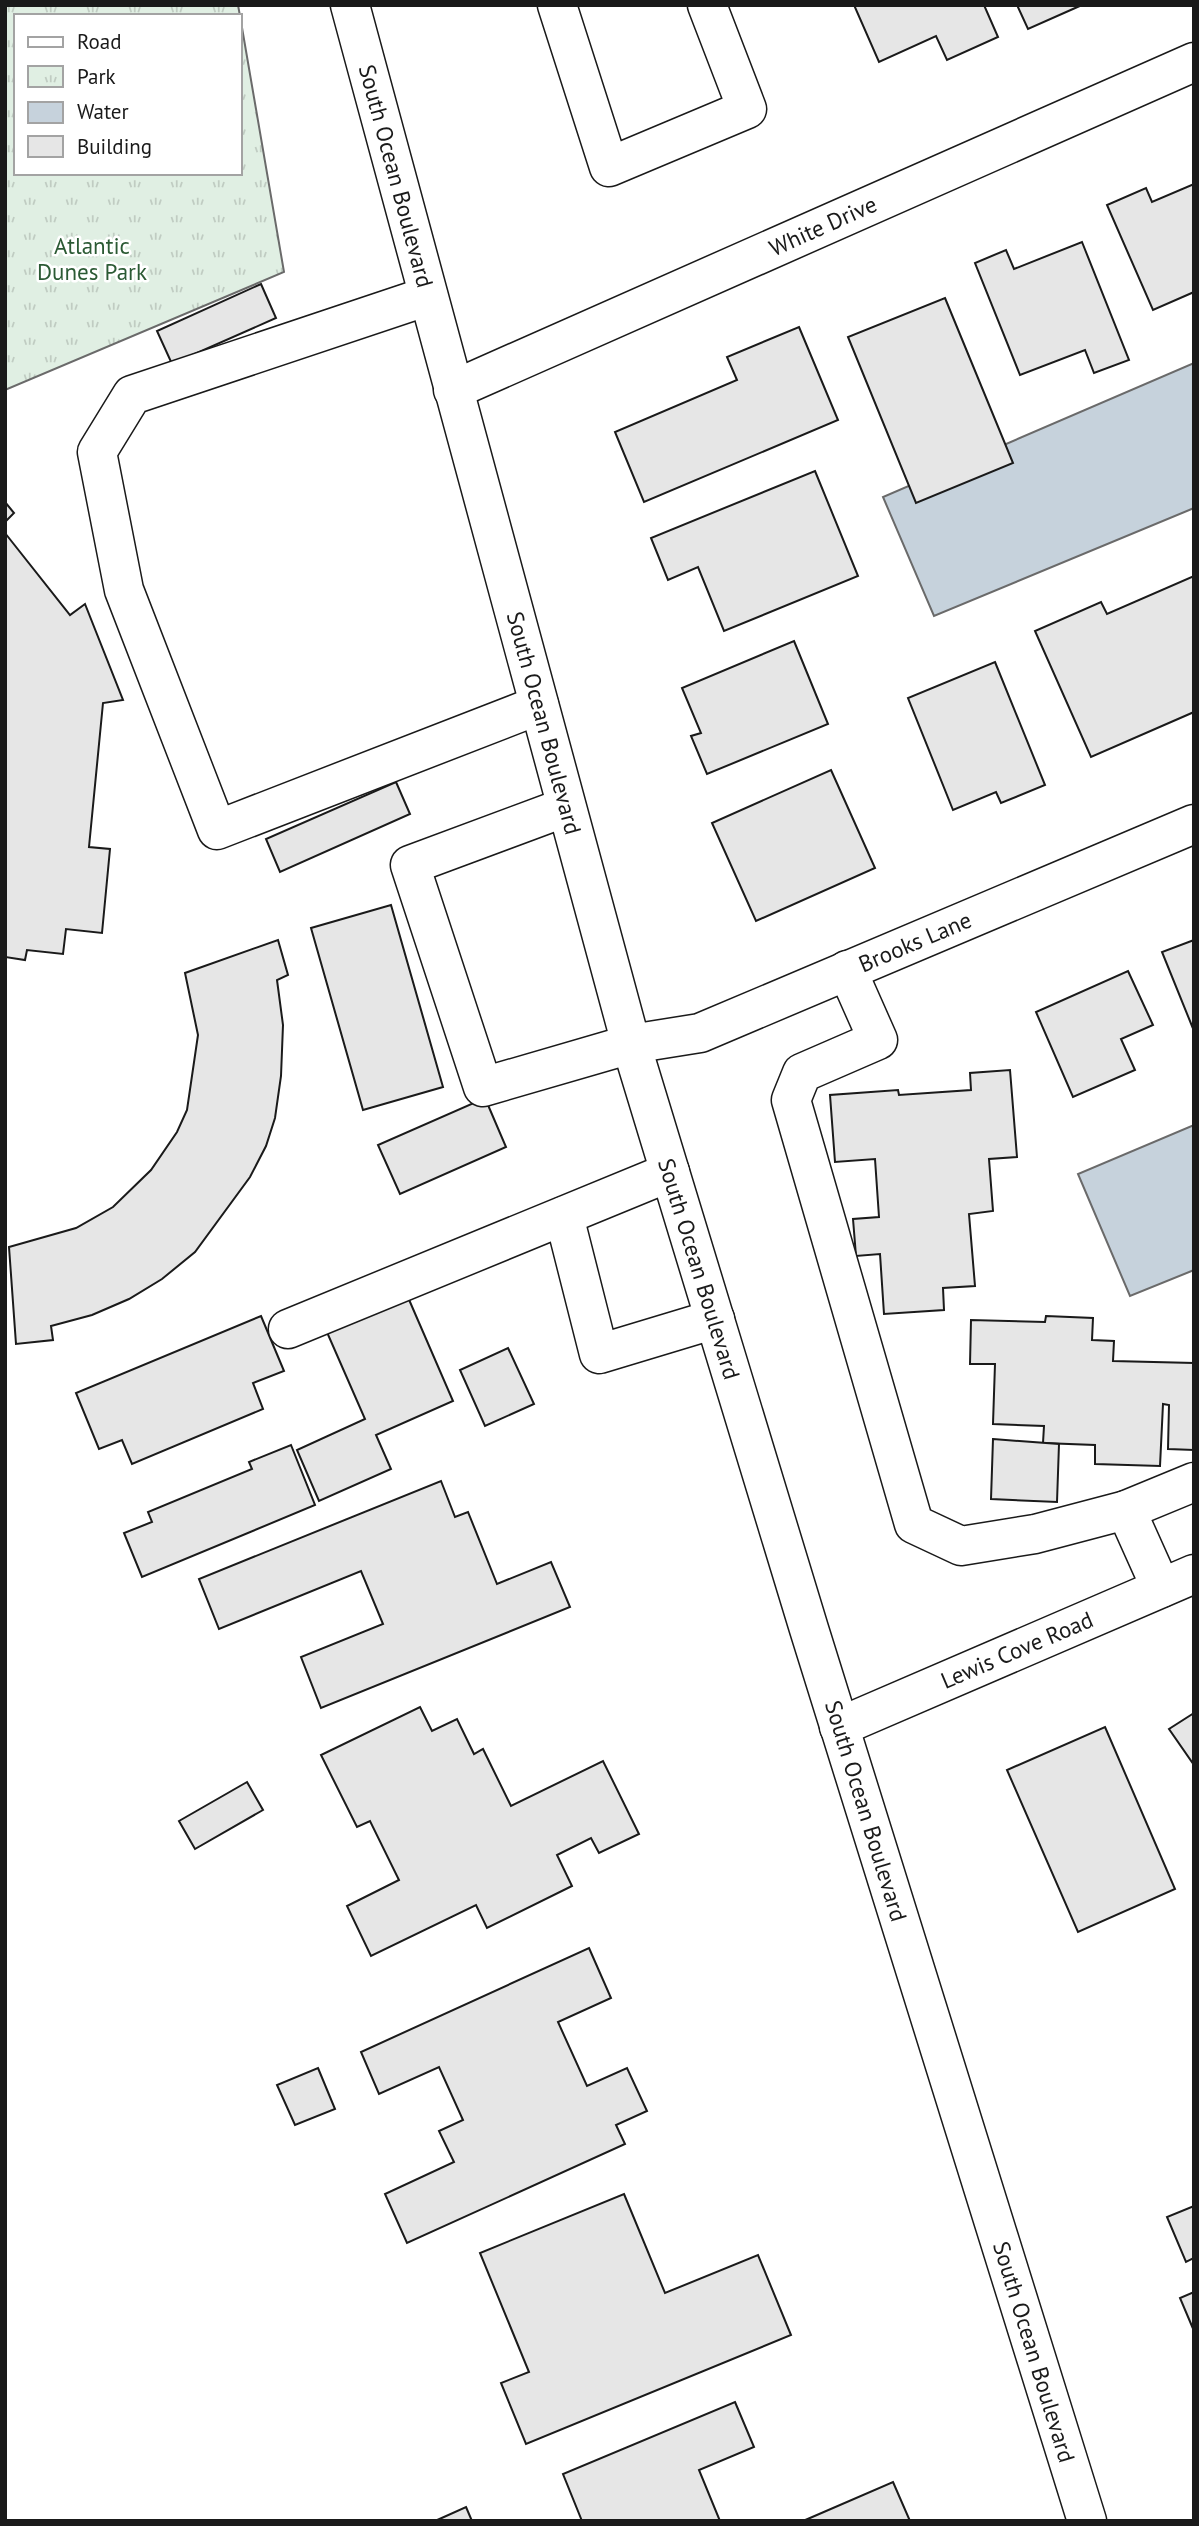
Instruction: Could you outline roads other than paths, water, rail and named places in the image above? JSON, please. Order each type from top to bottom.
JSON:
[{"type":"main road","name":"South Ocean Boulevard","points":[[350,5],[631,1044],[839,1727],[1087,2521]]},
{"type":"main road","points":[[557,5],[609,167],[747,109],[707,5]]},
{"type":"main road","name":"White Drive","points":[[453,390],[1194,62]]},
{"type":"main road","points":[[428,296],[132,395],[97,452],[124,590],[217,830],[539,705]]},
{"type":"main road","name":"Brooks Lane","points":[[566,807],[410,865],[483,1087],[631,1044],[700,1033],[1194,824]]},
{"type":"main road","points":[[848,970],[878,1040],[802,1073],[791,1100],[914,1524],[961,1546],[1035,1534],[1126,1510],[1194,1482]]},
{"type":"main road","points":[[288,1329],[670,1172]]},
{"type":"main road","points":[[564,1216],[599,1354],[715,1319]]},
{"type":"main road","points":[[1126,1510],[1177,1581]]},
{"type":"main road","name":"Lewis Cove Road","points":[[839,1727],[1177,1581]]},
{"type":"water","points":[[1194,363],[1194,508],[934,616],[883,497]]},
{"type":"water","points":[[1194,1125],[1194,1270],[1130,1296],[1078,1174]]},
{"type":"park label","name":"Atlantic Dunes Park","points":[[92,259]]}]
